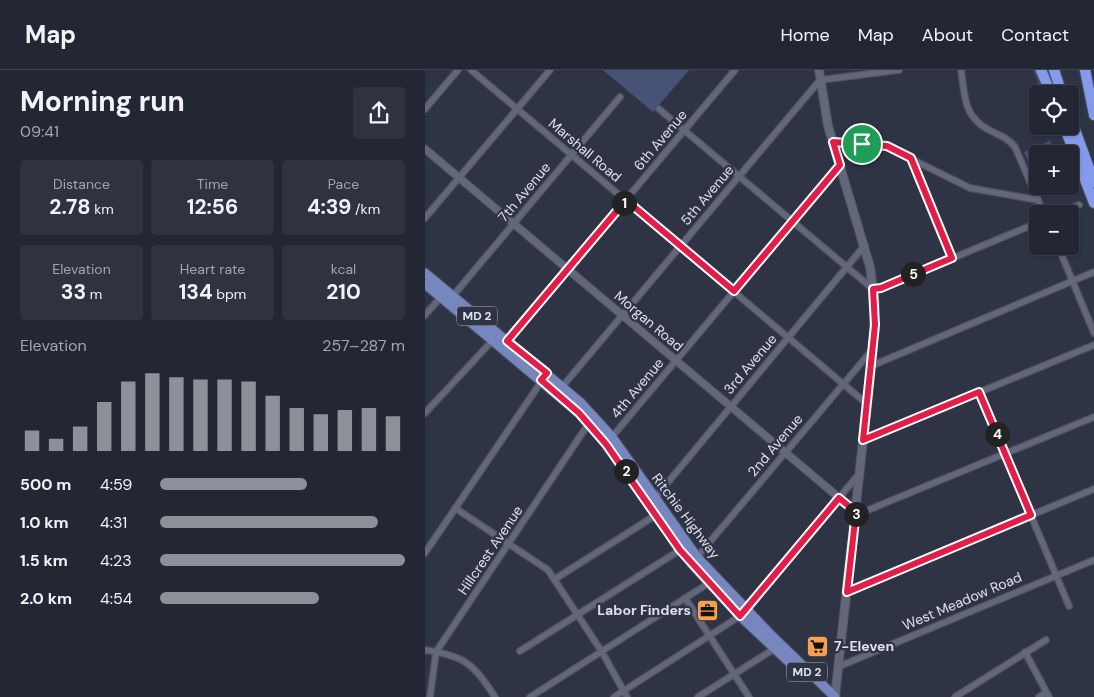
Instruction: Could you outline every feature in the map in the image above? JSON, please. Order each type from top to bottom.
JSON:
[{"type":"highway","points":[[1041,70],[1047,85]]},
{"type":"highway","points":[[1054,70],[1059,85]]},
{"type":"highway","points":[[1085,70],[1094,115]]},
{"type":"highway","points":[[1068,135],[1094,203]]},
{"type":"highway","points":[[1077,135],[1094,182]]},
{"type":"main road","points":[[819,70],[833,142],[865,245],[873,289],[875,325],[840,666],[835,697]]},
{"type":"main road","name":"Ritchie Highway","points":[[425,273],[447,297],[493,340],[544,377],[562,387],[581,403],[655,498],[697,557],[743,613],[774,649],[825,697]]},
{"type":"main road","name":"Ritchie Highway","points":[[425,284],[447,297],[507,341],[589,423],[609,440],[680,550],[709,583],[835,697]]},
{"type":"street","points":[[425,109],[458,70]]},
{"type":"street","name":"Marshall Road","points":[[471,70],[867,404]]},
{"type":"street","points":[[425,218],[549,70]]},
{"type":"street","name":"6th Avenue","points":[[507,341],[735,70]]},
{"type":"street","points":[[820,80],[899,70]]},
{"type":"street","points":[[961,70],[967,109],[978,122],[1007,139],[1015,147],[1040,205]]},
{"type":"street","name":"5th Avenue","points":[[562,387],[820,80]]},
{"type":"street","name":"7th Avenue","points":[[425,315],[447,297],[513,224],[620,97]]},
{"type":"street","points":[[659,109],[873,289],[881,288],[1029,225]]},
{"type":"street","points":[[833,142],[887,146],[970,188],[1038,200]]},
{"type":"street","name":"Morgan Road","points":[[425,149],[856,514]]},
{"type":"street","points":[[911,158],[952,258]]},
{"type":"street","name":"4th Avenue","points":[[609,440],[840,165]]},
{"type":"street","name":"3rd Avenue","points":[[655,498],[865,245]]},
{"type":"street","points":[[1062,255],[1094,333]]},
{"type":"street","points":[[871,366],[1094,272]]},
{"type":"street","points":[[425,413],[493,340]]},
{"type":"street","points":[[863,440],[1094,345]]},
{"type":"street","name":"2nd Avenue","points":[[697,557],[873,349]]},
{"type":"street","points":[[425,553],[544,377]]},
{"type":"street","points":[[979,392],[1069,606]]},
{"type":"street","points":[[856,514],[1094,417]]},
{"type":"street","name":"Hillcrest Avenue","points":[[430,697],[436,652],[589,423]]},
{"type":"street","points":[[614,697],[625,694],[743,613],[859,474]]},
{"type":"street","points":[[847,592],[1094,489]]},
{"type":"street","points":[[455,508],[548,570],[602,652],[625,694]]},
{"type":"street","points":[[555,579],[656,515]]},
{"type":"street","points":[[520,651],[680,550]]},
{"type":"street","name":"West Meadow Road","points":[[840,666],[1094,560]]},
{"type":"street","points":[[529,697],[709,583]]},
{"type":"street","points":[[685,598],[749,697]]},
{"type":"street","points":[[955,697],[1046,640]]},
{"type":"street","points":[[698,697],[774,649]]},
{"type":"street","points":[[425,650],[458,657],[472,666],[495,697]]},
{"type":"street","points":[[1025,652],[1047,695],[1039,697]]},
{"type":"shaded area","points":[[603,70],[689,70],[653,112]]},
{"type":"shaded area","points":[[1050,141],[1052,145],[1041,145]]},
{"type":"shaded area","points":[[1029,150],[1029,165],[1024,152]]},
{"type":"waterway","points":[[1034,70],[1040,85]]},
{"type":"place","name":"Labor Finders","points":[[707,610]]},
{"type":"place","name":"7-Eleven","points":[[818,646]]},
{"type":"route","points":[[833,142],[862,144],[887,146],[911,158],[952,258],[881,288],[873,289],[875,325],[863,440],[979,392],[1031,515],[847,592],[856,512],[839,498],[740,616],[680,550],[606,444],[570,404],[541,380],[547,373],[507,341],[626,200],[734,291],[840,165],[833,142]]}]
